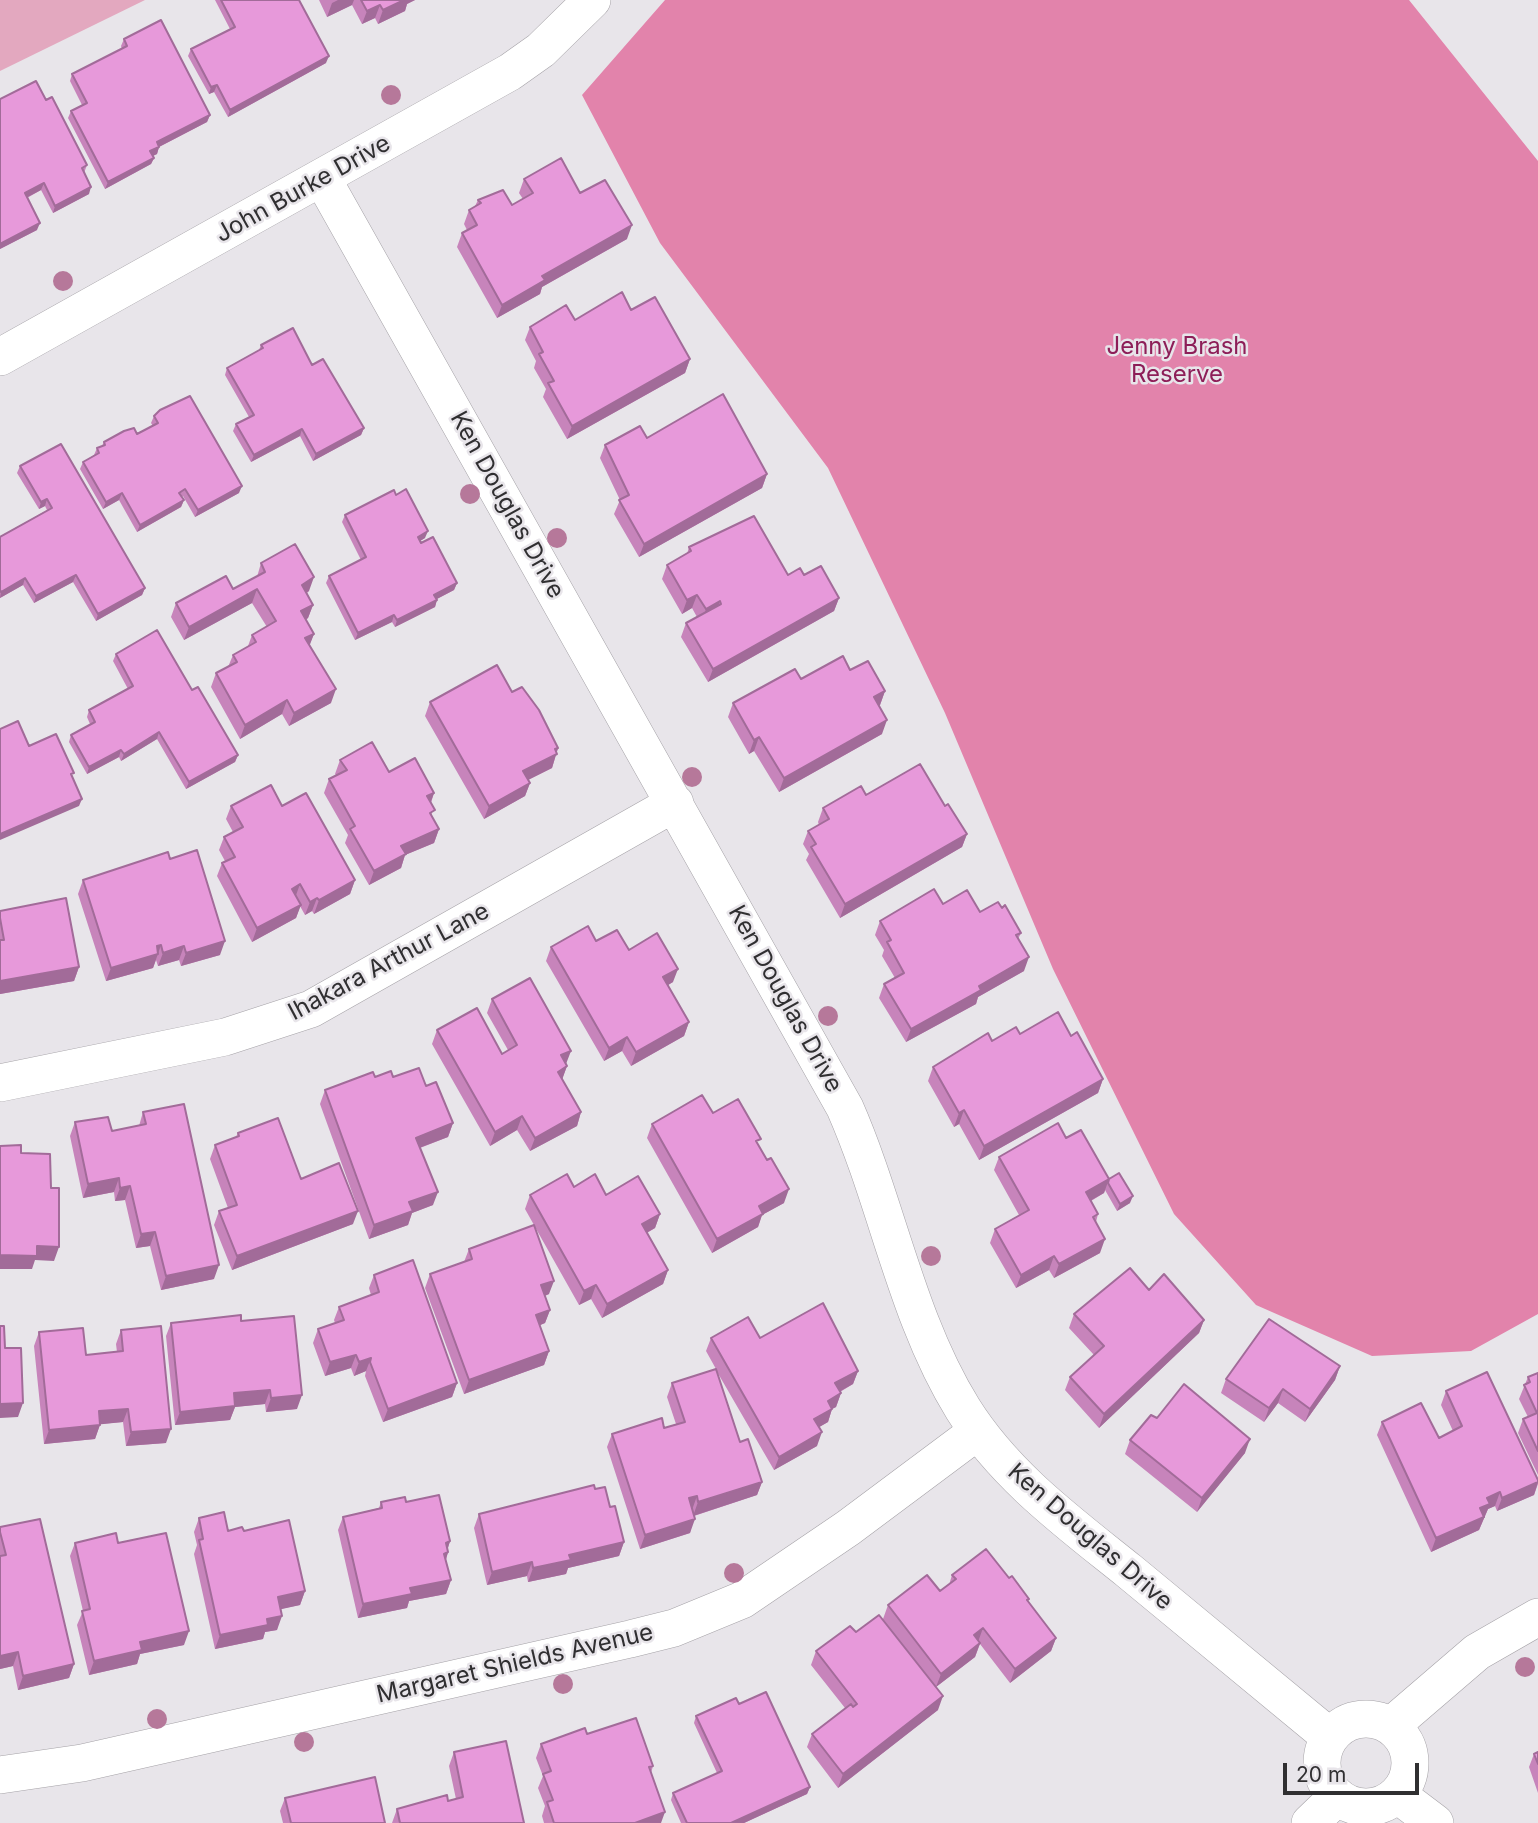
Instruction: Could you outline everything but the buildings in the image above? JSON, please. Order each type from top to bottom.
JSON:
[{"type":"street","name":"John Burke Drive","points":[[0,357],[510,72],[541,50],[592,0]]},
{"type":"street","name":"Ken Douglas Drive","points":[[322,178],[845,1108],[872,1174],[933,1352],[978,1431],[995,1454],[1045,1503],[1329,1737]]},
{"type":"street","name":"Ihakara Arthur Lane","points":[[0,1083],[225,1037],[311,1009],[675,803]]},
{"type":"street","name":"Margaret Shields Avenue","points":[[0,1775],[40,1771],[109,1757],[641,1636],[713,1614],[768,1585],[978,1431]]},
{"type":"street","points":[[1392,1725],[1478,1652],[1538,1617]]},
{"type":"street","points":[[1371,1719],[1392,1725],[1407,1745],[1411,1758],[1410,1771],[1398,1795],[1374,1807],[1361,1808],[1337,1797],[1323,1776],[1321,1763],[1329,1737],[1354,1720],[1371,1719]]},
{"type":"street","points":[[1398,1795],[1435,1823]]},
{"type":"street","points":[[1310,1823],[1337,1797]]},
{"type":"shaded area","points":[[0,0],[145,0],[0,71]]},
{"type":"green space","name":"Jenny Brash Reserve","points":[[665,0],[1409,0],[1538,161],[1538,1314],[1471,1351],[1372,1356],[1256,1305],[1174,1214],[1053,969],[945,713],[828,468],[660,243],[582,95]]}]
